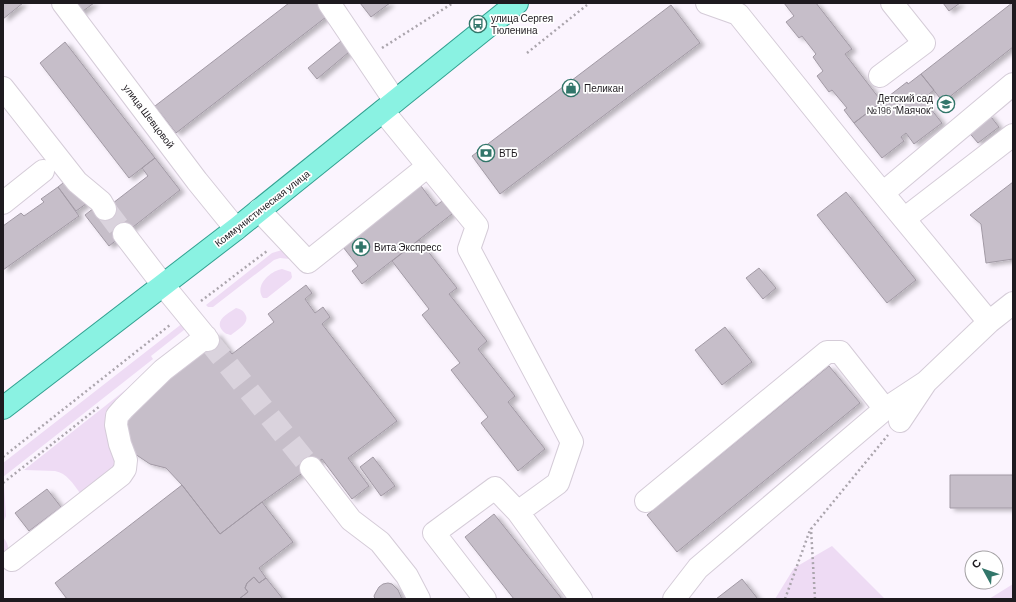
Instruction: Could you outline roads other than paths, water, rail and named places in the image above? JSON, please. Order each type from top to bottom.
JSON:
[{"type":"main road","name":"Коммунистическая улица","points":[[3,408],[236,229],[517,3]]},
{"type":"street","name":"улица Шевцовой","points":[[63,3],[192,174],[236,229]]},
{"type":"street","points":[[329,3],[366,58],[389,106],[428,166],[477,226],[469,249],[572,442],[558,483],[518,512]]},
{"type":"street","points":[[707,3],[738,14],[989,322]]},
{"type":"street","points":[[880,76],[924,43],[892,3]]},
{"type":"street","points":[[883,193],[1013,84]]},
{"type":"street","points":[[3,88],[78,182],[101,202],[105,208]]},
{"type":"street","points":[[904,219],[1013,135]]},
{"type":"street","points":[[259,210],[308,262],[428,166]]},
{"type":"street","points":[[3,203],[43,171]]},
{"type":"street","points":[[12,560],[121,475],[125,469],[126,460],[120,444],[116,425],[117,416],[163,370],[207,338],[163,285],[124,234]]},
{"type":"street","points":[[674,599],[698,568],[893,415],[989,322],[1013,303]]},
{"type":"street","points":[[646,501],[827,352],[840,352],[893,415]]},
{"type":"street","points":[[310,468],[351,520],[380,542],[407,576],[419,599]]},
{"type":"street","points":[[485,599],[434,533],[495,488],[518,512],[581,599]]},
{"type":"tunnel","points":[[105,209],[124,234]]},
{"type":"tunnel","points":[[208,340],[311,468]]},
{"type":"place","name":"улица Сергея Тюленина","points":[[478,24]]},
{"type":"place","name":"Пеликан","points":[[571,88]]},
{"type":"place","name":"Детский сад №196 \"Маячок\"","points":[[946,104]]},
{"type":"place","name":"ВТБ","points":[[486,153]]},
{"type":"place","name":"Вита Экспресс","points":[[361,247]]}]
